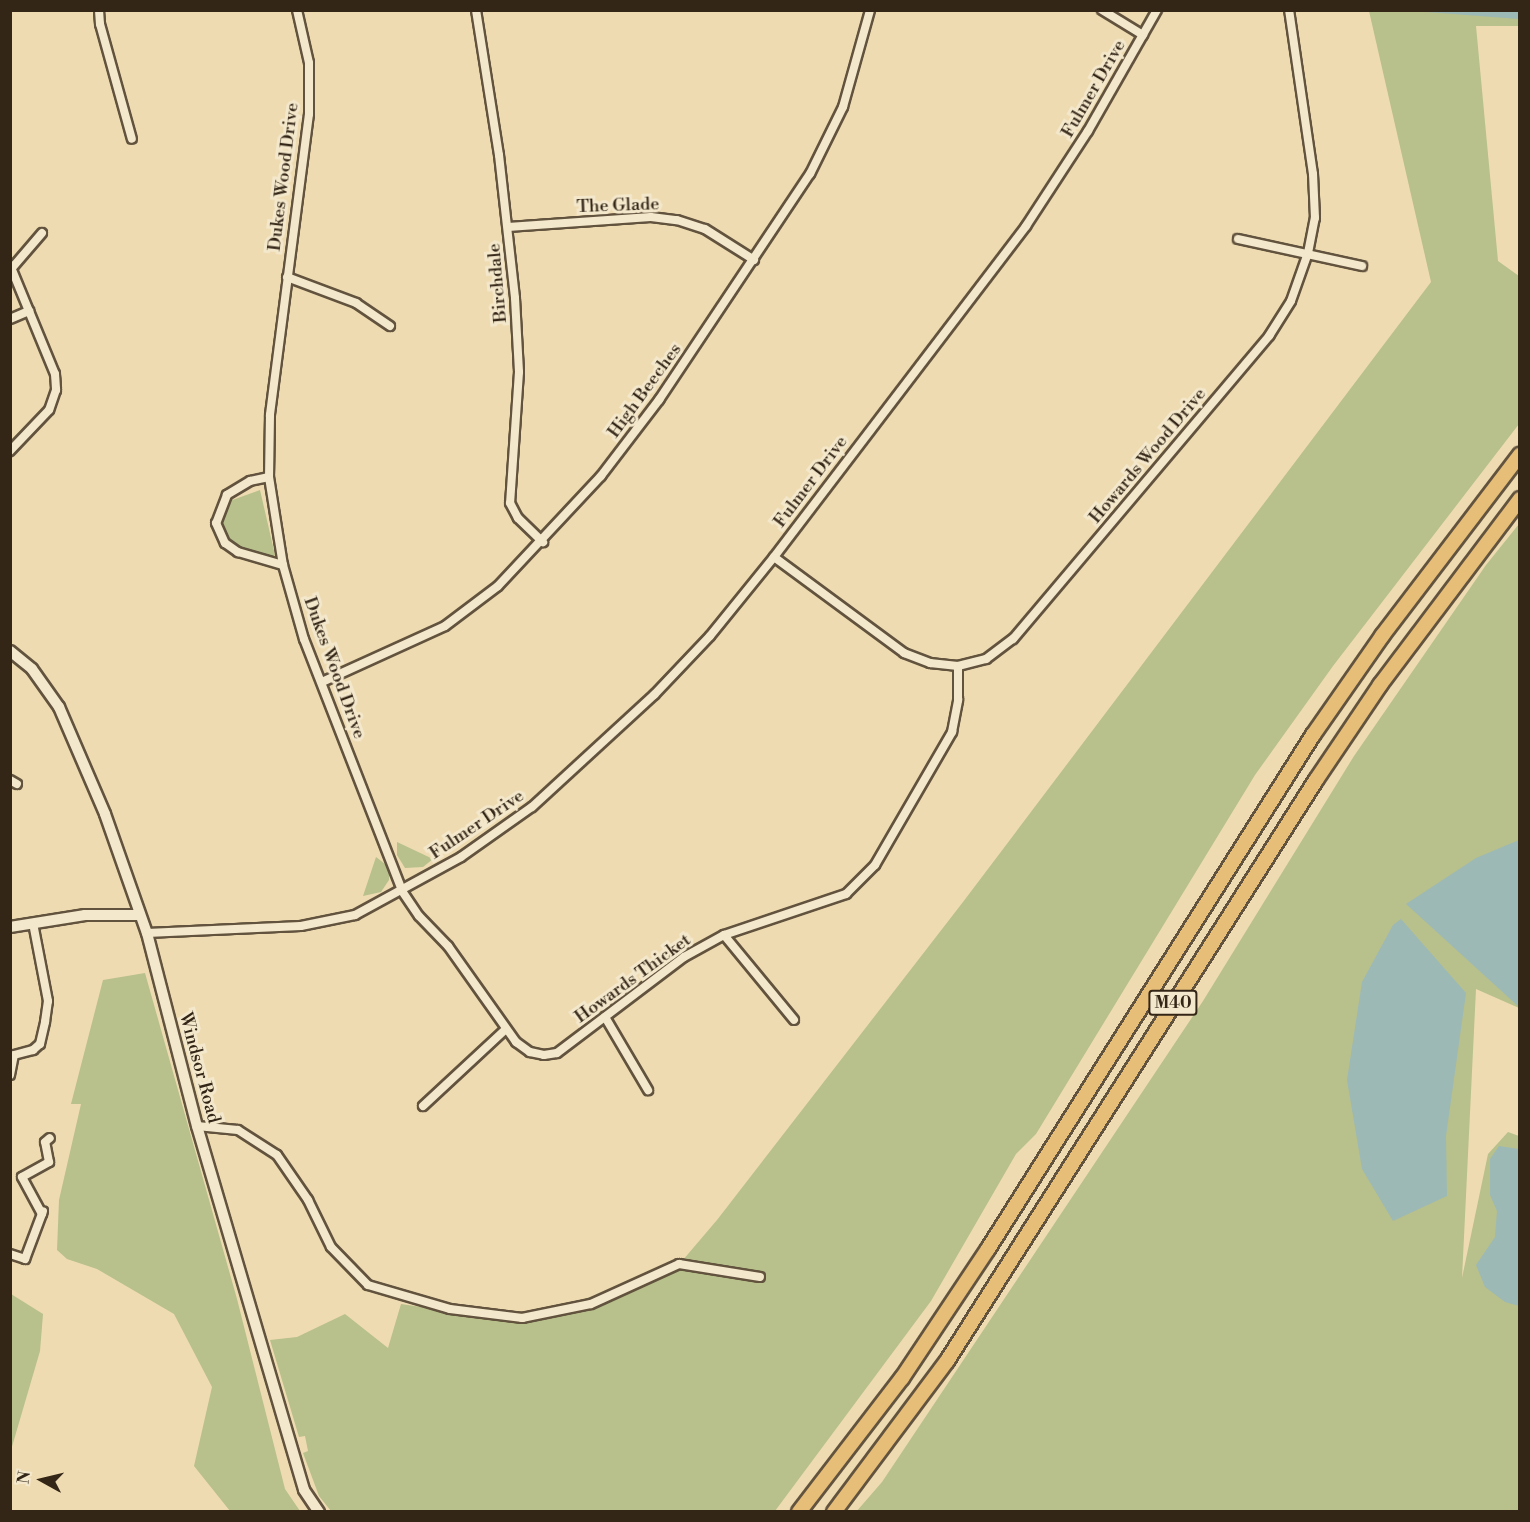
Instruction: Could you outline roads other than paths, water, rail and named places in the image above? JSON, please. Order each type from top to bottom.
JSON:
[{"type":"highway","name":"M40","points":[[799,1512],[902,1378],[982,1259],[1313,735],[1382,636],[1520,455]]},
{"type":"highway","name":"M40","points":[[834,1512],[947,1361],[1328,761],[1520,499]]},
{"type":"main road","name":"Windsor Road","points":[[10,651],[32,669],[59,707],[105,814],[147,933],[197,1126],[304,1490],[319,1512]]},
{"type":"main road","points":[[10,927],[85,915],[141,915]]},
{"type":"street","points":[[99,10],[100,24],[132,140]]},
{"type":"street","name":"Dukes Wood Drive","points":[[297,10],[309,63],[309,114],[270,415],[269,477],[283,565],[304,639],[402,891]]},
{"type":"street","name":"Birchdale","points":[[476,10],[508,227],[519,372],[510,503],[518,518],[543,542]]},
{"type":"street","name":"High Beeches","points":[[322,682],[445,626],[498,586],[543,542],[602,476],[659,400],[810,174],[843,107],[870,10]]},
{"type":"street","points":[[1102,10],[1143,35]]},
{"type":"street","name":"Fulmer Drive","points":[[402,891],[461,857],[532,807],[654,695],[710,636],[774,557],[1026,226],[1088,131],[1157,10]]},
{"type":"street","name":"Howards Wood Drive","points":[[774,557],[904,653],[930,663],[958,666],[986,659],[1013,639],[1269,336],[1291,301],[1308,253],[1315,218],[1313,174],[1289,10]]},
{"type":"street","name":"The Glade","points":[[508,227],[651,217],[677,220],[705,229],[754,260]]},
{"type":"street","points":[[10,451],[49,410],[56,390],[55,374],[11,266],[42,233]]},
{"type":"street","points":[[1238,239],[1362,266]]},
{"type":"street","points":[[287,277],[356,303],[390,326]]},
{"type":"street","points":[[10,319],[29,311]]},
{"type":"street","points":[[269,477],[250,481],[227,495],[216,523],[225,543],[238,552],[283,565]]},
{"type":"street","name":"Howards Thicket","points":[[402,891],[419,916],[447,945],[506,1029],[530,1052],[544,1056],[557,1053],[684,957],[724,935],[783,913],[815,908],[846,894],[875,865],[952,732],[958,700],[958,666]]},
{"type":"street","points":[[147,933],[302,926],[356,915],[402,891]]},
{"type":"street","points":[[10,1075],[14,1055],[39,1044],[45,1022],[48,1001],[33,923]]},
{"type":"street","points":[[724,935],[794,1020]]},
{"type":"street","points":[[605,1017],[648,1090]]},
{"type":"street","points":[[423,1106],[506,1029]]},
{"type":"street","points":[[197,1126],[238,1130],[277,1155],[308,1200],[331,1247],[368,1285],[450,1309],[522,1318],[591,1304],[679,1264],[760,1277]]},
{"type":"street","points":[[10,1254],[25,1259],[43,1212],[22,1176],[49,1162],[45,1142],[50,1137]]},
{"type":"water","points":[[1519,11],[1519,19],[1426,12]]},
{"type":"water","points":[[1519,840],[1519,1007],[1406,904],[1476,858]]},
{"type":"water","points":[[1401,919],[1466,993],[1446,1136],[1447,1196],[1393,1221],[1362,1169],[1347,1080],[1362,982],[1393,925]]},
{"type":"water","points":[[1499,1146],[1519,1149],[1519,1306],[1505,1302],[1485,1287],[1476,1265],[1495,1237],[1497,1211],[1490,1195],[1490,1159]]}]
